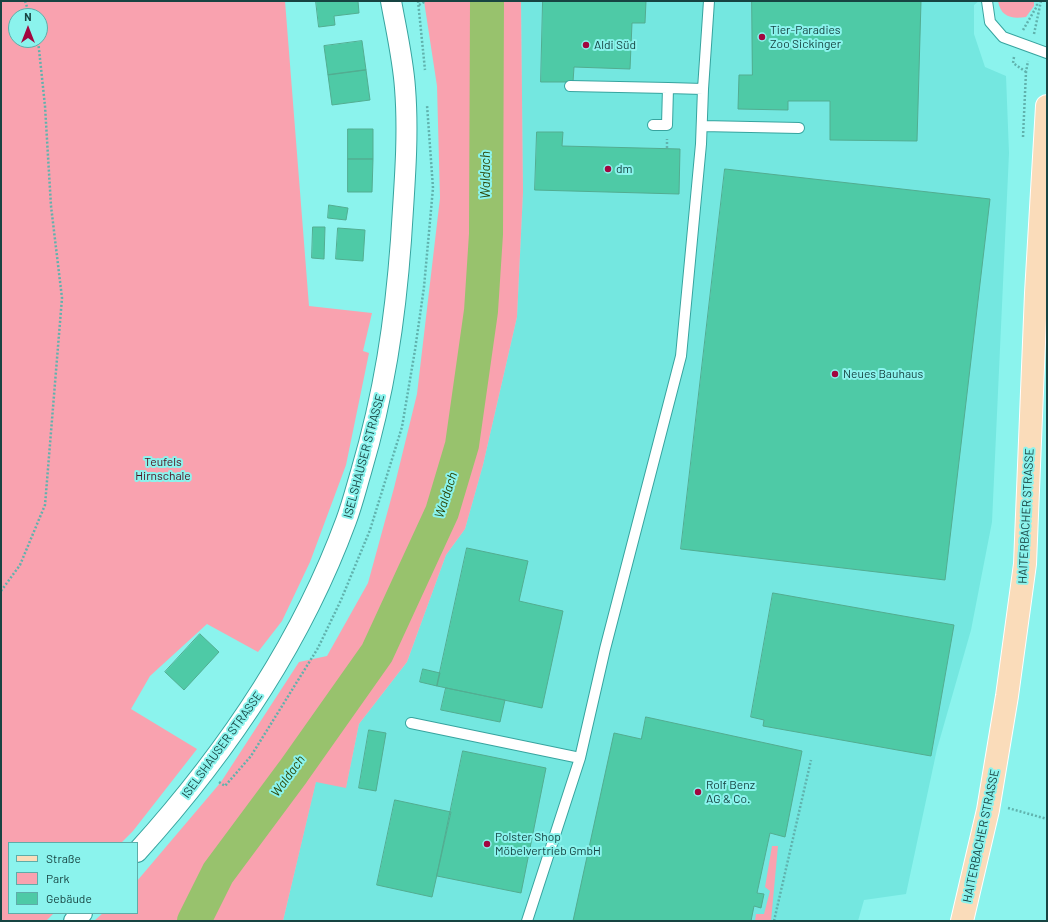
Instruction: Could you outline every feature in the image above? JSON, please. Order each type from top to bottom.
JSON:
[{"type":"main road","name":"HAITERBACHER STRASSE","points":[[962,921],[988,810],[1007,696],[1025,564],[1036,292],[1047,106]]},
{"type":"street","name":"ISELSHAUSER STRASSE","points":[[138,851],[170,816],[226,743],[269,679],[317,589],[347,521],[376,422],[391,346],[398,287],[405,185],[405,87],[391,1]]},
{"type":"lane","points":[[527,921],[580,758],[605,649],[681,356],[702,126],[702,88],[709,1]]},
{"type":"lane","points":[[987,1],[990,22],[1003,37],[1047,53]]},
{"type":"lane","points":[[570,86],[702,88]]},
{"type":"lane","points":[[653,125],[667,125],[668,88]]},
{"type":"lane","points":[[702,126],[799,128]]},
{"type":"lane","points":[[411,723],[580,758]]},
{"type":"path","points":[[419,5],[426,1]]},
{"type":"path","points":[[1031,47],[1041,1]]},
{"type":"path","points":[[1,591],[20,565],[45,505],[62,298],[51,206],[45,106],[39,48]]},
{"type":"path","points":[[1023,144],[1026,72]]},
{"type":"path","points":[[774,921],[811,760]]},
{"type":"path","points":[[1001,806],[1047,819]]},
{"type":"shaded area","points":[[521,1],[979,1],[974,5],[974,34],[985,67],[1006,76],[1009,153],[992,522],[971,630],[937,749],[906,894],[864,900],[858,921],[283,921],[316,781],[346,787],[359,724],[407,662],[446,555],[465,529],[483,465],[517,317],[523,192]]},
{"type":"green space","name":"Teufels Hirnschale","points":[[1,1],[285,1],[309,306],[372,313],[363,351],[369,353],[346,465],[310,562],[282,621],[258,652],[207,624],[150,676],[131,709],[197,749],[133,831],[122,842],[8,842],[8,914],[53,914],[46,921],[1,921]]},
{"type":"green space","points":[[424,1],[521,1],[523,192],[517,317],[483,465],[465,529],[446,555],[407,662],[359,724],[346,788],[316,782],[283,921],[94,921],[102,914],[138,914],[138,880],[221,782],[299,662],[327,656],[368,583],[394,488],[417,394],[440,198],[437,86]]},
{"type":"green space","points":[[998,1],[1034,1],[1034,6],[1026,17],[1016,18],[1004,14]]},
{"type":"green space","points":[[772,846],[778,846],[771,921],[755,921],[756,914],[764,914],[770,891],[765,887]]},
{"type":"building","points":[[316,1],[358,1],[359,13],[334,16],[335,25],[319,27]]},
{"type":"building","name":"Aldi Süd","points":[[543,1],[646,1],[645,23],[632,23],[630,69],[574,67],[573,82],[541,82]]},
{"type":"building","points":[[752,1],[921,1],[917,141],[830,140],[830,101],[788,101],[788,110],[738,109],[739,75],[752,75]]},
{"type":"building","points":[[362,41],[366,70],[328,75],[324,46]]},
{"type":"building","points":[[366,70],[370,100],[332,105],[328,75]]},
{"type":"building","points":[[348,129],[373,129],[373,159],[348,159]]},
{"type":"building","name":"dm","points":[[537,132],[563,132],[562,146],[680,149],[679,194],[535,190]]},
{"type":"building","points":[[348,159],[373,159],[372,192],[348,192]]},
{"type":"building","name":"Neues Bauhaus","points":[[725,169],[990,199],[945,580],[681,549]]},
{"type":"building","points":[[329,205],[348,208],[346,220],[328,218]]},
{"type":"building","points":[[313,227],[325,227],[324,259],[312,258]]},
{"type":"building","points":[[338,228],[365,230],[363,261],[336,259]]},
{"type":"building","points":[[467,548],[528,561],[519,601],[563,611],[542,708],[437,686]]},
{"type":"building","points":[[773,593],[954,625],[931,756],[763,726],[764,720],[751,717]]},
{"type":"building","points":[[200,634],[219,652],[184,690],[165,672]]},
{"type":"building","points":[[423,669],[440,673],[437,686],[420,682]]},
{"type":"building","points":[[446,688],[505,700],[500,722],[441,710]]},
{"type":"building","name":"Rolf Benz AG & Co.","points":[[646,717],[802,751],[785,837],[770,833],[757,893],[764,894],[761,908],[754,906],[751,921],[573,921],[614,733],[641,739]]},
{"type":"building","points":[[369,730],[386,733],[376,791],[359,788]]},
{"type":"building","name":"Polster Shop Möbelvertrieb GmbH","points":[[463,751],[546,768],[521,893],[437,876]]},
{"type":"building","points":[[395,800],[451,812],[432,897],[377,885]]},
{"type":"waterway","name":"Waldach","points":[[194,921],[218,873],[293,772],[377,653],[442,512],[462,445],[481,311],[486,234],[487,1]]},
{"type":"place","name":"Tier-Paradies Zoo Sickinger","points":[[762,37]]},
{"type":"place","name":"Aldi Süd","points":[[586,45]]},
{"type":"place","name":"dm","points":[[608,169]]},
{"type":"place","name":"Neues Bauhaus","points":[[835,374]]},
{"type":"place","name":"Rolf Benz AG & Co.","points":[[698,792]]},
{"type":"place","name":"Polster Shop Möbelvertrieb GmbH","points":[[487,844]]}]
